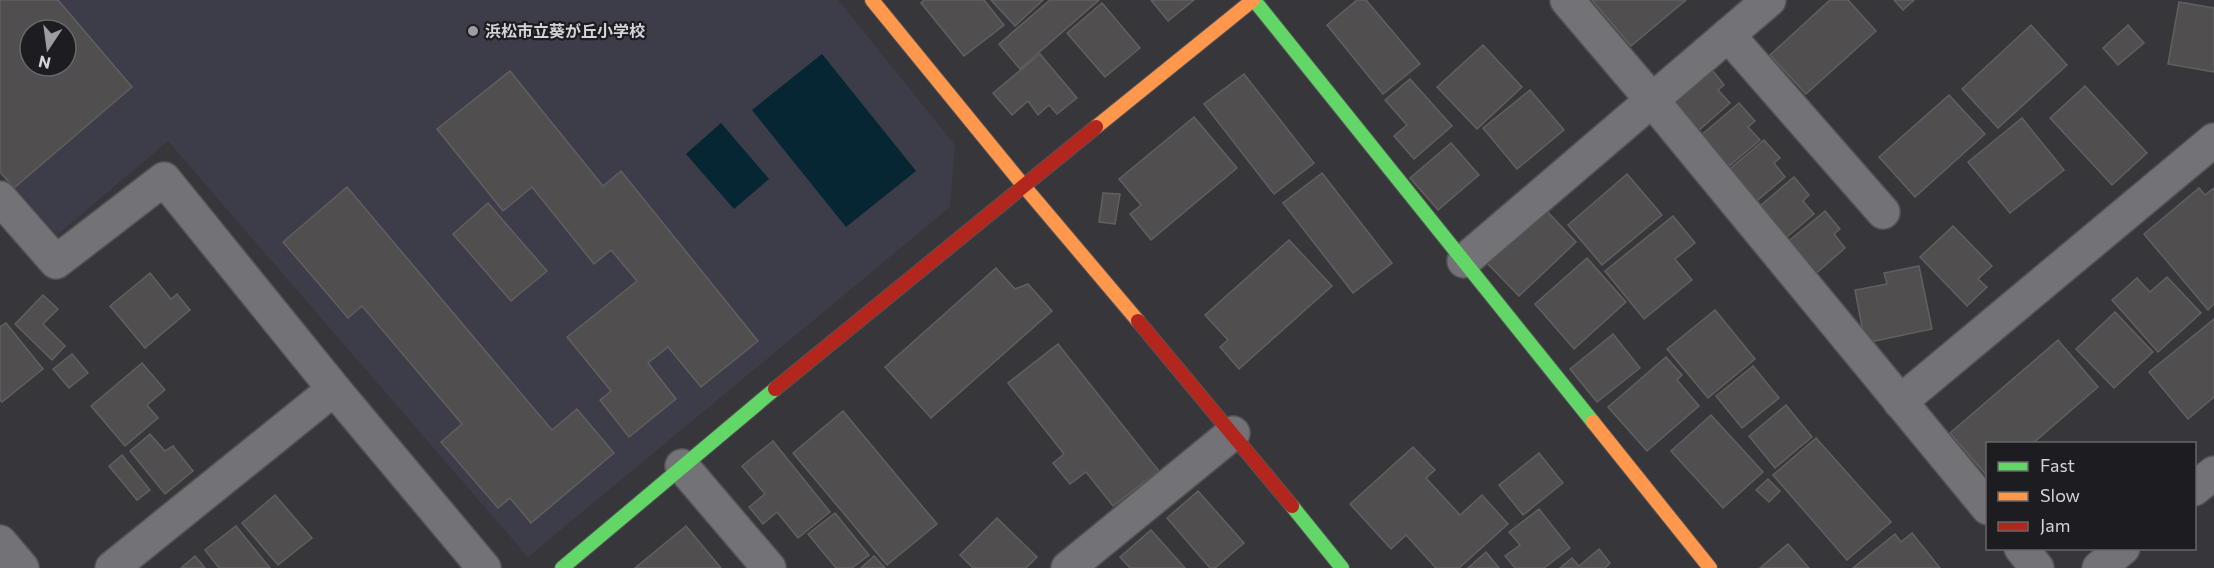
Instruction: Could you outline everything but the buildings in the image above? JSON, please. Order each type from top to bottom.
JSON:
[{"type":"street","points":[[872,0],[1023,185],[1233,433],[1342,568]]},
{"type":"street","points":[[562,568],[1023,185],[1254,0],[1710,568]]},
{"type":"street","points":[[1567,0],[1986,506]]},
{"type":"street","points":[[1464,261],[1768,0]]},
{"type":"street","points":[[1728,35],[1883,212]]},
{"type":"street","points":[[1900,402],[2214,140]]},
{"type":"street","points":[[0,198],[56,262],[164,179],[334,389],[484,568]]},
{"type":"street","points":[[112,568],[334,389]]},
{"type":"street","points":[[1068,568],[1233,433]]},
{"type":"street","points":[[682,466],[769,568]]},
{"type":"street","points":[[2196,487],[2214,473]]},
{"type":"street","points":[[0,542],[22,568]]},
{"type":"street","points":[[2022,550],[2037,568]]},
{"type":"street","points":[[2099,568],[2122,550]]},
{"type":"shaded area","points":[[0,0],[838,0],[955,145],[950,207],[528,557],[168,141],[57,235],[0,170]]},
{"type":"shaded area","points":[[822,54],[916,171],[846,227],[752,110]]},
{"type":"shaded area","points":[[721,123],[769,179],[734,209],[686,154]]},
{"type":"traffic: fast","points":[[1254,0],[1593,422]]},
{"type":"traffic: fast","points":[[562,568],[775,389]]},
{"type":"traffic: fast","points":[[1292,506],[1342,568]]},
{"type":"traffic: slow","points":[[872,0],[1138,321]]},
{"type":"traffic: slow","points":[[1096,127],[1253,0]]},
{"type":"traffic: slow","points":[[1593,422],[1710,568]]},
{"type":"traffic: jam","points":[[775,389],[1096,127]]},
{"type":"traffic: jam","points":[[1138,321],[1292,506]]},
{"type":"place","name":"浜松市立葵が丘小学校","points":[[473,31]]}]
